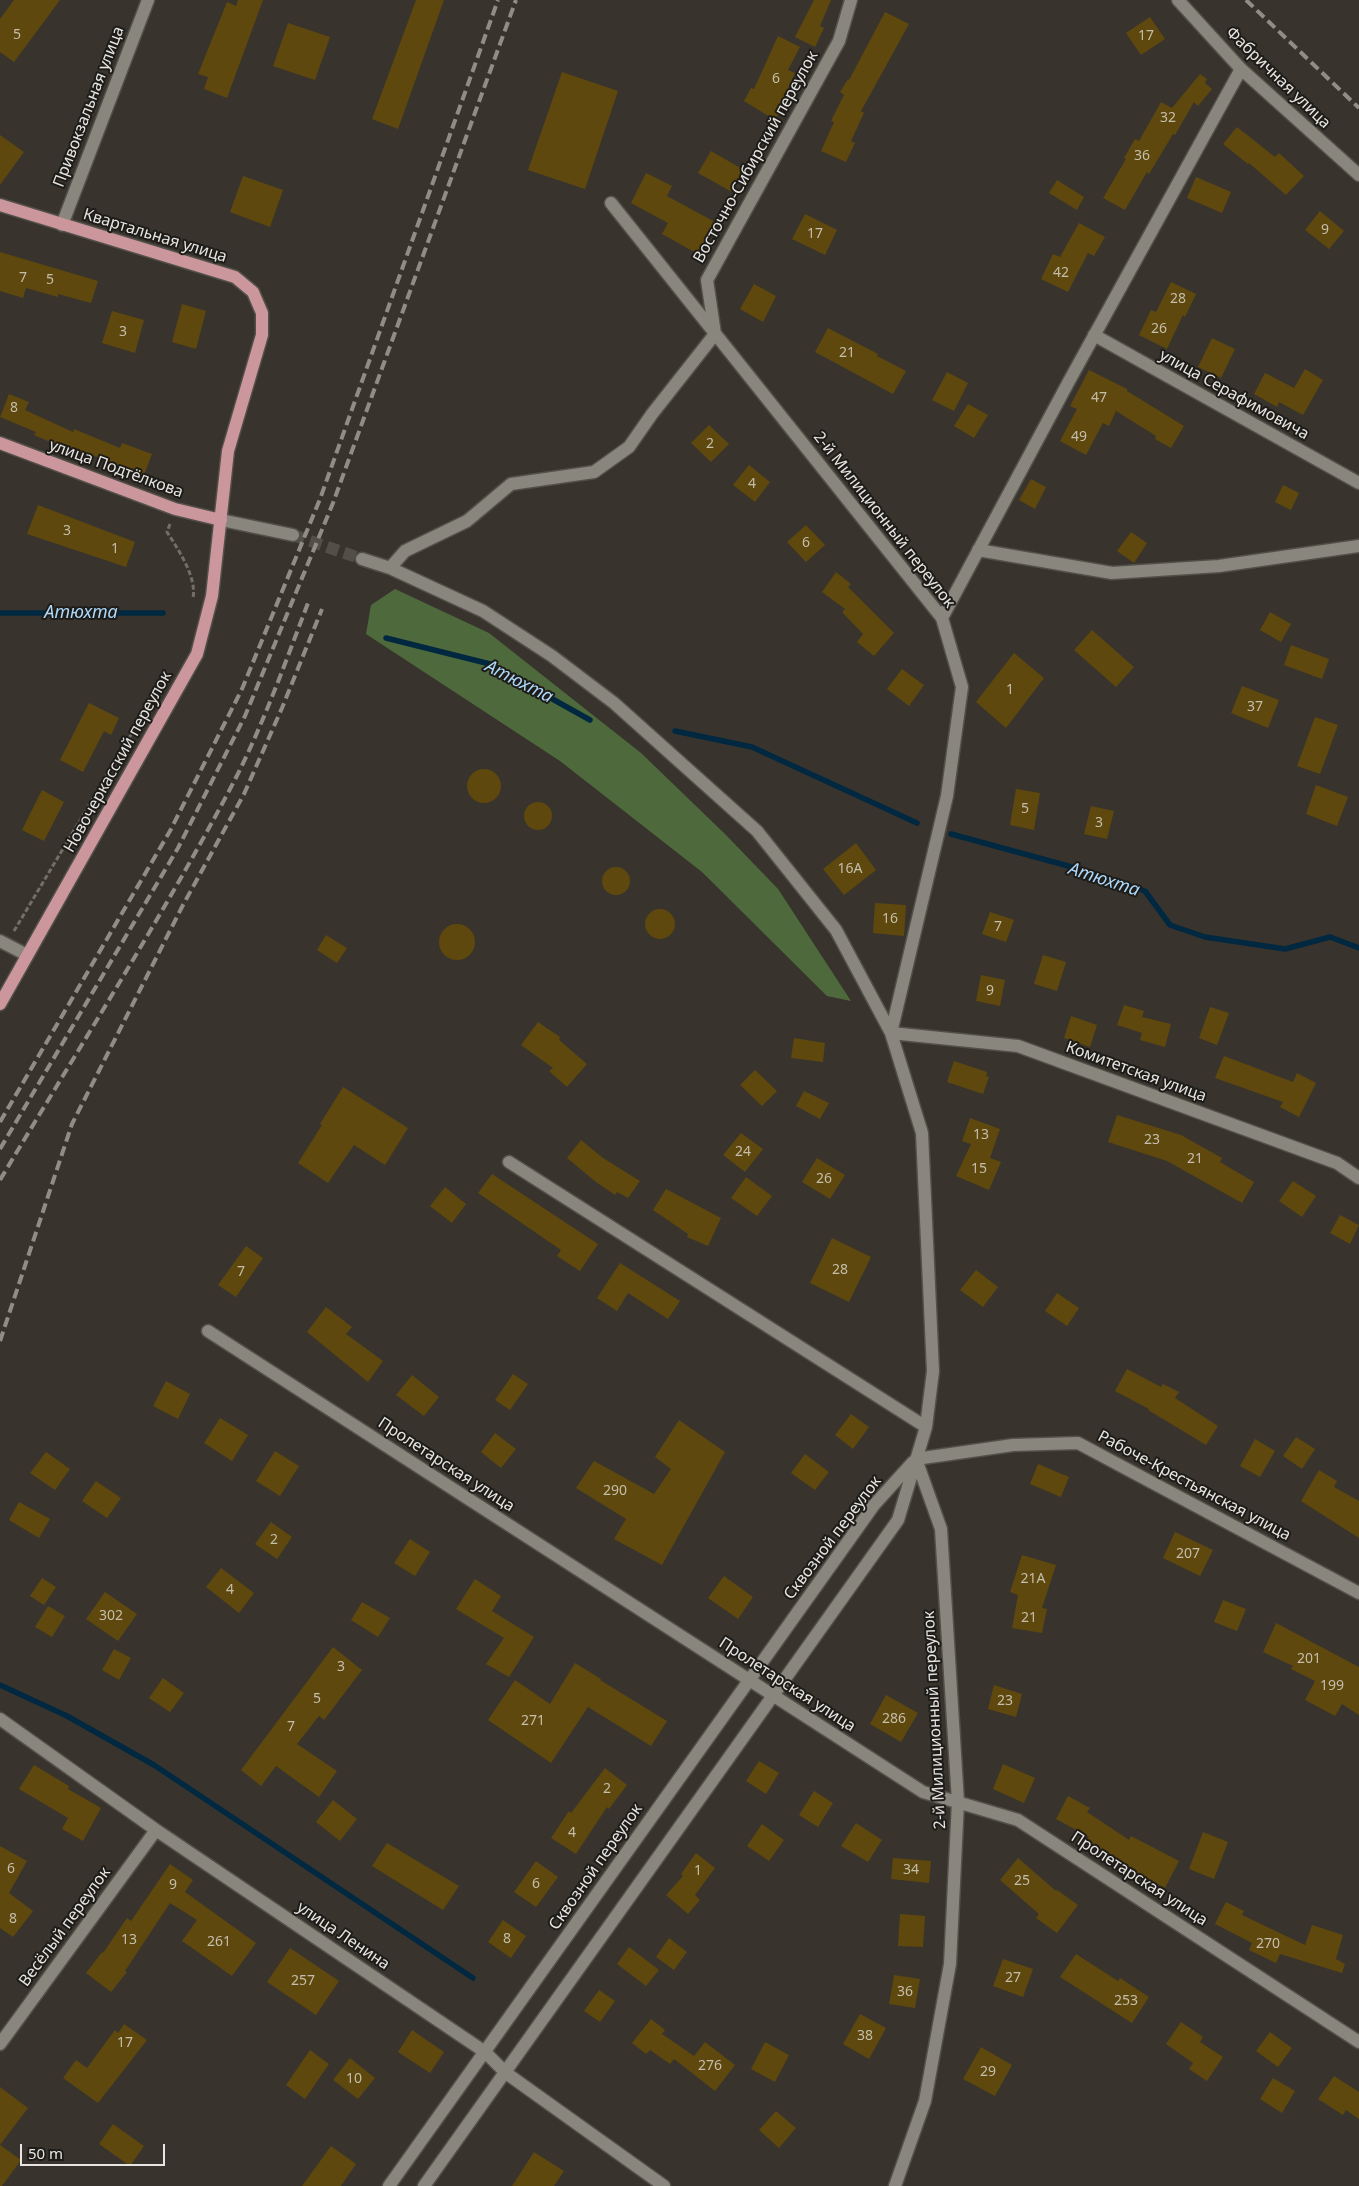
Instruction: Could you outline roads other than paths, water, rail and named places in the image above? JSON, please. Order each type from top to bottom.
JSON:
[{"type":"main road","name":"Квартальная улица","points":[[0,205],[234,277],[253,292],[262,313],[262,335],[228,451],[221,520]]},
{"type":"main road","name":"улица Подтёлкова","points":[[0,442],[175,510],[221,520]]},
{"type":"main road","name":"Новочеркасский переулок","points":[[0,1004],[197,654],[212,596],[221,520]]},
{"type":"street","name":"Привокзальная улица","points":[[62,225],[148,0]]},
{"type":"street","name":"Восточно-Сибирский переулок","points":[[715,334],[708,280],[839,42],[851,0]]},
{"type":"street","name":"Фабричная улица","points":[[1178,0],[1241,69],[1359,175]]},
{"type":"street","points":[[942,618],[1094,335],[1241,69]]},
{"type":"street","name":"2-й Милиционный переулок","points":[[611,203],[942,618],[962,687],[947,796],[890,1033]]},
{"type":"street","points":[[390,568],[404,551],[467,521],[511,484],[594,472],[629,447],[652,414],[715,334]]},
{"type":"street","name":"улица Серафимовича","points":[[1094,335],[1359,484]]},
{"type":"street","points":[[221,520],[293,535]]},
{"type":"street","points":[[978,550],[1112,573],[1219,566],[1359,546]]},
{"type":"street","points":[[362,559],[390,568],[483,611],[552,656],[614,703],[757,831],[836,930],[890,1033],[922,1132],[933,1371],[926,1427],[916,1459]]},
{"type":"street","points":[[3,942],[27,955]]},
{"type":"street","name":"Комитетская улица","points":[[890,1033],[1018,1046],[1337,1162],[1359,1178]]},
{"type":"street","points":[[509,1162],[926,1427]]},
{"type":"street","name":"Пролетарская улица","points":[[208,1330],[749,1679],[772,1696],[924,1792],[1018,1820],[1359,2042]]},
{"type":"street","name":"Рабоче-Крестьянская улица","points":[[916,1459],[1013,1445],[1078,1443],[1359,1593]]},
{"type":"street","name":"2-й Милиционный переулок","points":[[894,2186],[925,2101],[950,1964],[958,1802],[941,1530],[916,1459]]},
{"type":"street","name":"Сквозной переулок","points":[[389,2186],[874,1505],[916,1459]]},
{"type":"street","name":"Сквозной переулок","points":[[424,2186],[898,1520],[916,1459]]},
{"type":"street","name":"улица Ленина","points":[[0,1719],[156,1830],[485,2052],[506,2073],[664,2186]]},
{"type":"street","name":"Весёлый переулок","points":[[0,2044],[156,1830]]},
{"type":"waterway","name":"Атюхта","points":[[0,613],[163,613]]},
{"type":"waterway","name":"Атюхта","points":[[386,638],[490,664],[590,720]]},
{"type":"waterway","name":"Атюхта","points":[[675,731],[752,747],[917,823]]},
{"type":"waterway","name":"Атюхта","points":[[951,834],[1083,870],[1145,891],[1170,925],[1205,937],[1285,949],[1330,937],[1359,948]]},
{"type":"waterway","points":[[0,1685],[67,1716],[154,1765],[473,1978]]},
{"type":"tunnel","points":[[293,535],[362,559]]},
{"type":"railway","points":[[0,1122],[170,831],[242,689],[320,499],[498,0]]},
{"type":"railway","points":[[0,1149],[178,848],[245,716],[333,503],[516,0]]},
{"type":"railway","points":[[1246,0],[1359,108]]},
{"type":"railway","points":[[0,1180],[146,939],[229,791],[262,722],[308,603]]},
{"type":"railway","points":[[0,1341],[72,1124],[183,905],[244,794],[282,708],[322,609]]}]
